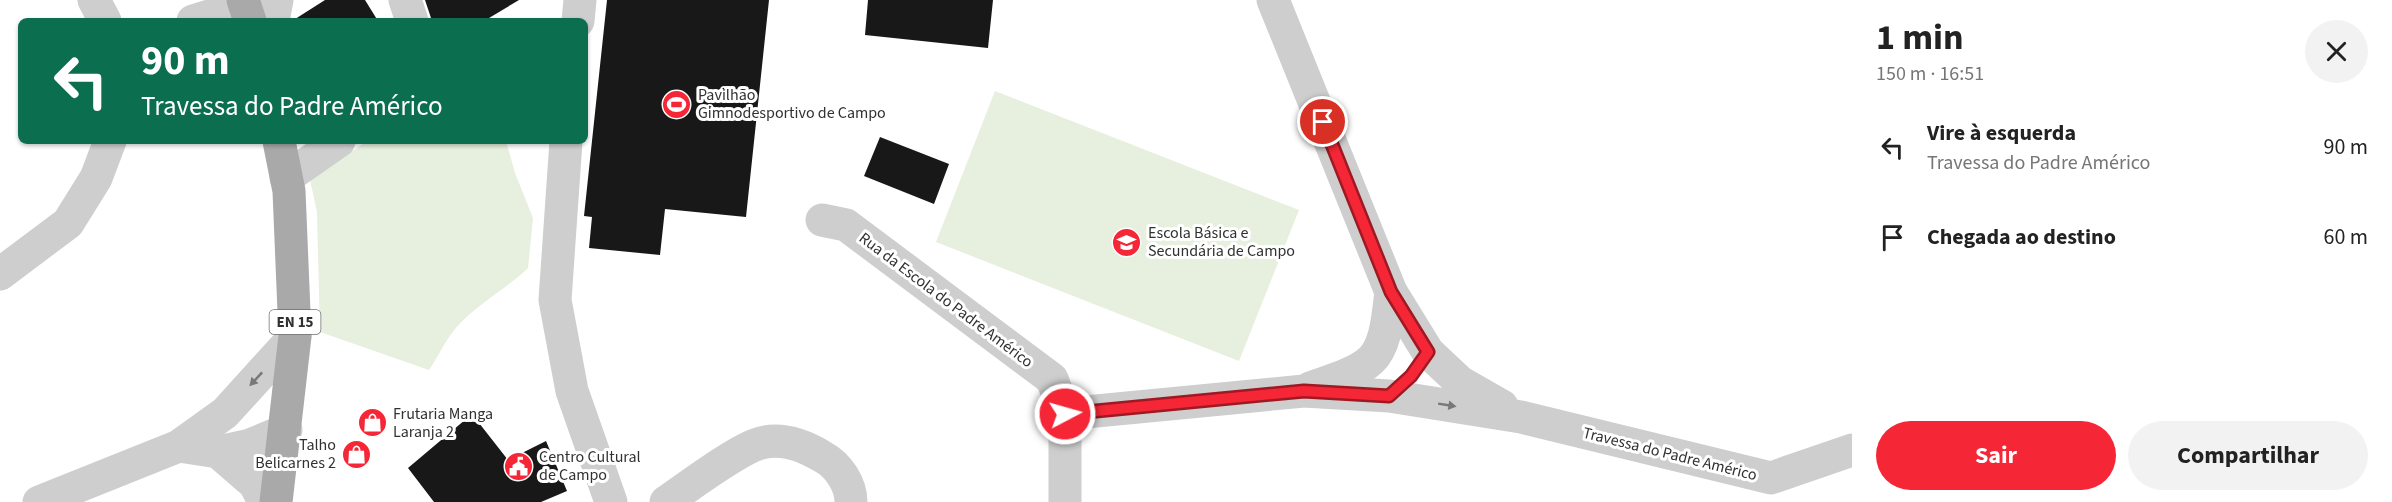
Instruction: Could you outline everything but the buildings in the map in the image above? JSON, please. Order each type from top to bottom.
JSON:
[{"type":"main road","name":"EN 15","points":[[276,502],[295,336],[286,178],[280,144]]},
{"type":"street","points":[[94,0],[103,18]]},
{"type":"street","points":[[274,18],[277,0]]},
{"type":"street","points":[[405,0],[411,18]]},
{"type":"street","points":[[578,18],[580,0]]},
{"type":"street","name":"Travessa do Padre Américo","points":[[1273,0],[1391,292],[1428,352],[1460,381],[1521,417]]},
{"type":"street","points":[[205,18],[246,8]]},
{"type":"street","points":[[0,274],[68,223],[96,178],[109,144]]},
{"type":"street","points":[[286,178],[335,144]]},
{"type":"street","points":[[566,144],[555,300],[572,391],[611,502]]},
{"type":"street","name":"Rua da Escola do Padre Américo","points":[[822,220],[846,225],[1052,379],[1065,414],[1065,502]]},
{"type":"street","points":[[1372,360],[1384,335],[1391,292]]},
{"type":"street","points":[[39,502],[179,446],[225,412],[295,336]]},
{"type":"street","name":"Travessa do Padre Américo","points":[[1304,391],[1395,352],[1428,352]]},
{"type":"street","points":[[1389,396],[1411,376],[1428,352]]},
{"type":"street","name":"Travessa do Padre Américo","points":[[1065,414],[1304,391],[1389,396],[1521,417],[1771,478],[1852,450]]},
{"type":"street","points":[[225,412],[255,416],[286,429]]},
{"type":"street","points":[[179,446],[218,452],[250,445],[286,429]]},
{"type":"street","points":[[666,502],[726,462],[762,443],[801,444],[835,464],[851,495],[851,502]]},
{"type":"street","points":[[218,452],[255,484],[264,502]]},
{"type":"green space","points":[[995,91],[1299,210],[1239,361],[936,242]]},
{"type":"green space","points":[[363,144],[507,144],[515,173],[533,218],[528,268],[463,320],[451,334],[429,370],[320,332],[317,212],[310,180]]},
{"type":"place","name":"Pavilhão Gimnodesportivo de Campo","points":[[677,104]]},
{"type":"place","name":"Escola Básica e Secundária de Campo","points":[[1127,242]]},
{"type":"place","name":"Frutaria Manga Laranja 2","points":[[372,423]]},
{"type":"place","name":"Talho Belicarnes 2","points":[[357,454]]},
{"type":"place","name":"Centro Cultural de Campo","points":[[518,466]]},
{"type":"route","points":[[1065,414],[1304,391],[1389,396],[1411,376],[1428,352],[1391,292],[1349,182],[1323,122]]}]
